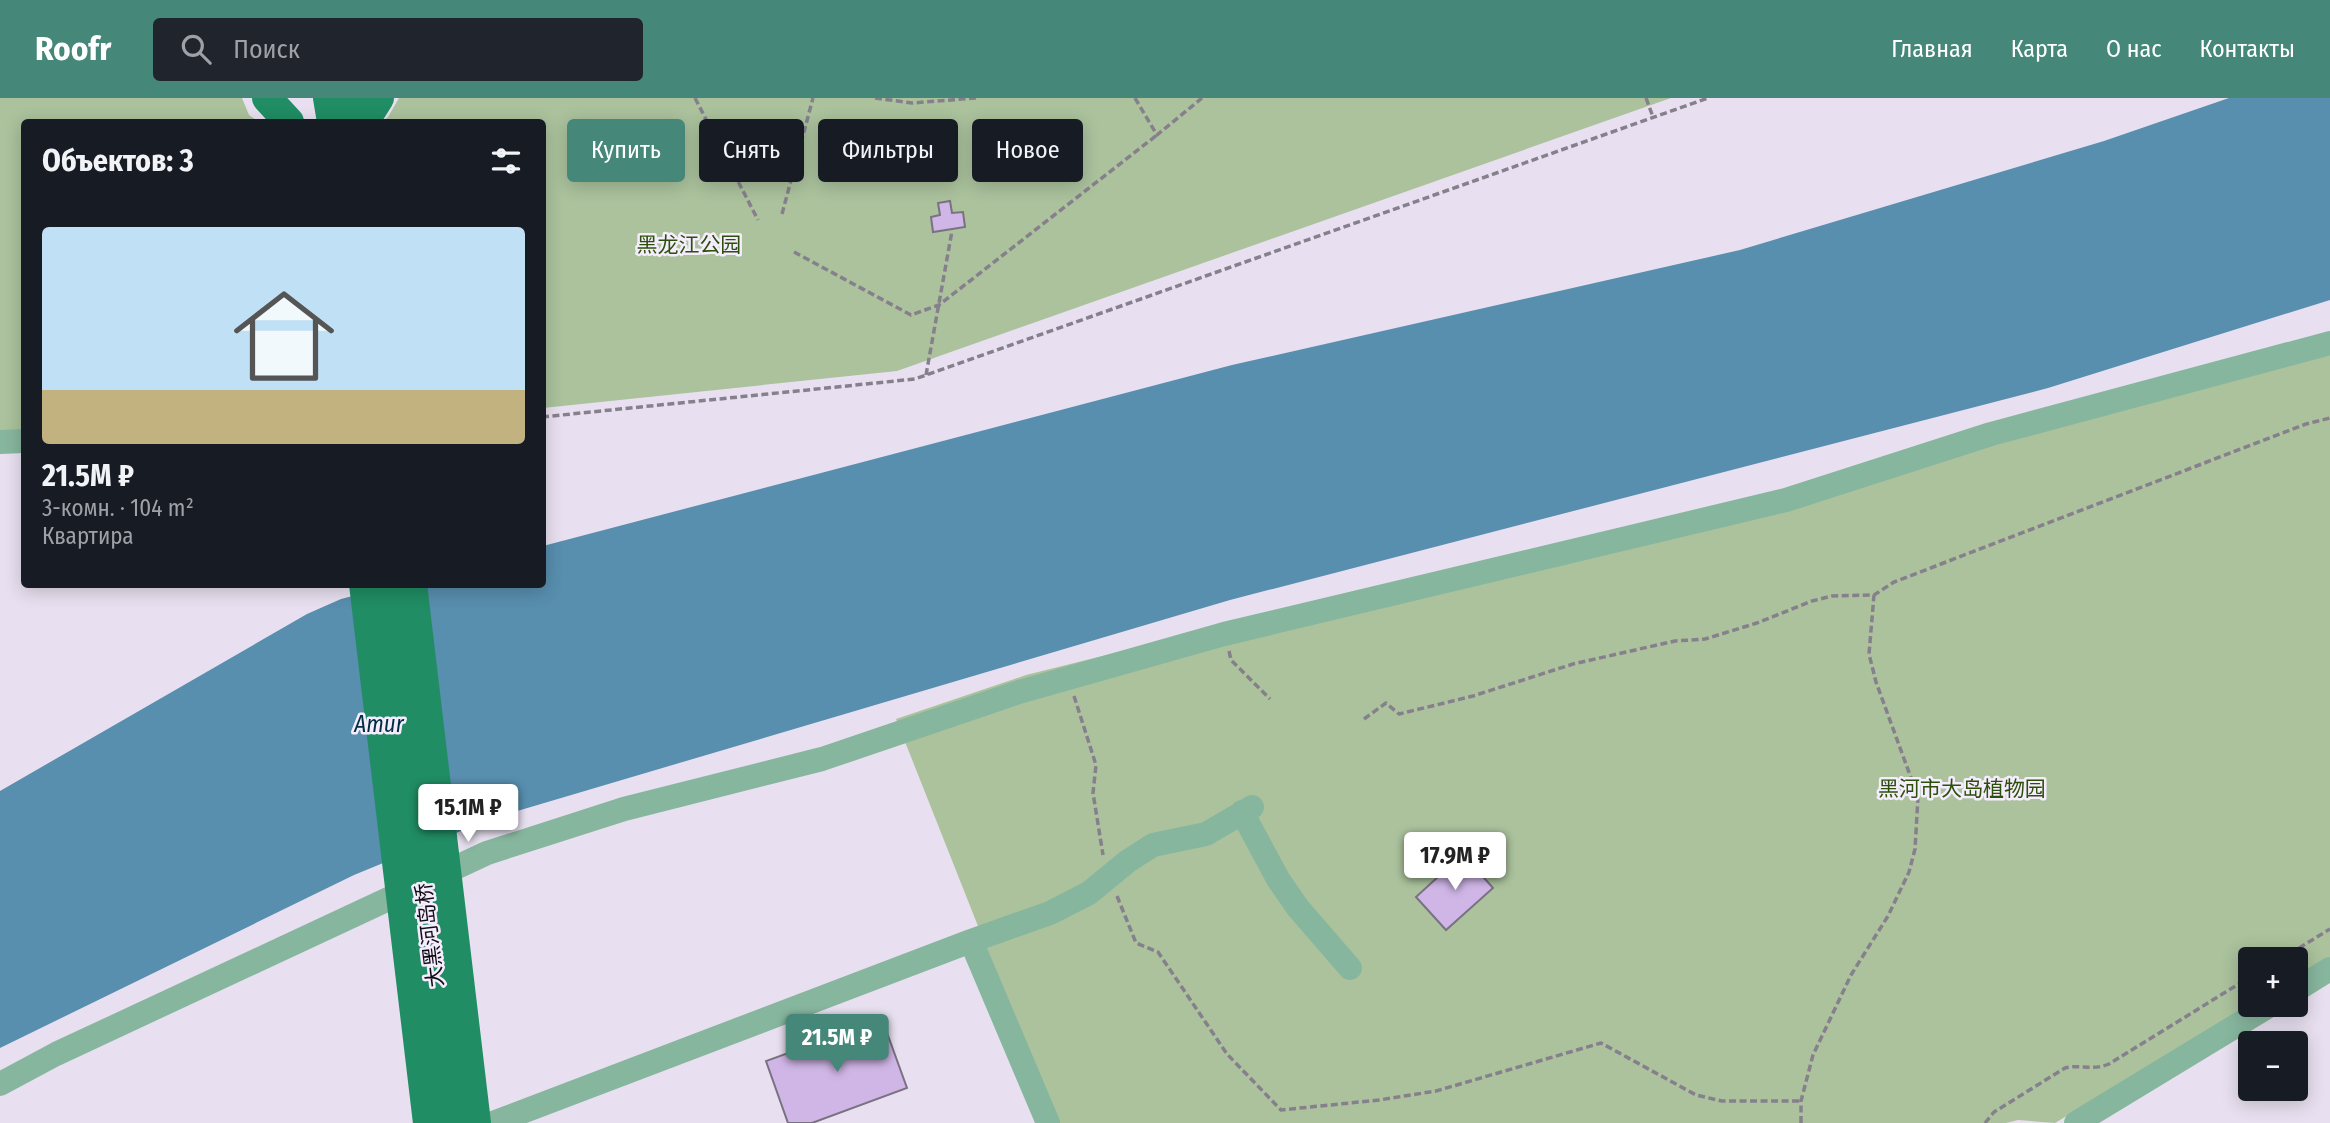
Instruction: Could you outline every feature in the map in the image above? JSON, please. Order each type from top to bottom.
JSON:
[{"type":"main road","points":[[267,98],[286,119]]},
{"type":"main road","points":[[312,98],[314,119]]},
{"type":"main road","points":[[328,98],[331,119]]},
{"type":"main road","points":[[352,98],[354,119]]},
{"type":"main road","points":[[366,119],[379,98]]},
{"type":"main road","points":[[365,588],[457,1120]]},
{"type":"main road","name":"大黑河岛桥","points":[[390,588],[457,1120]]},
{"type":"main road","points":[[412,588],[457,1120]]},
{"type":"street","points":[[0,1084],[56,1054],[487,853],[624,809],[822,758],[1067,678],[1224,634],[1786,500],[1991,434],[2330,344]]},
{"type":"street","points":[[0,442],[21,441]]},
{"type":"street","points":[[457,1120],[1050,913],[1089,893],[1153,845],[1206,834],[1247,809],[1278,879],[1298,908],[1350,968]]},
{"type":"street","points":[[971,941],[1048,1123]]},
{"type":"street","points":[[2308,983],[2330,969]]},
{"type":"street","points":[[2076,1123],[2251,1017]]},
{"type":"path","points":[[695,98],[758,220]]},
{"type":"path","points":[[782,214],[813,98]]},
{"type":"path","points":[[875,98],[912,103],[976,98]]},
{"type":"path","points":[[1135,98],[1157,135]]},
{"type":"path","points":[[794,252],[911,315],[939,305],[1202,98]]},
{"type":"path","points":[[1646,98],[1653,117]]},
{"type":"path","points":[[546,417],[915,380],[1708,98]]},
{"type":"path","points":[[926,375],[952,231]]},
{"type":"path","points":[[1364,719],[1385,703],[1399,714],[1473,696],[1573,664],[1675,641],[1705,639],[1822,598],[1874,595],[1894,582],[2306,424],[2330,418]]},
{"type":"path","points":[[1801,1123],[1801,1101],[1813,1055],[1851,975],[1893,905],[1909,872],[1915,849],[1918,797],[1876,681],[1869,654],[1874,595]]},
{"type":"path","points":[[1224,634],[1231,660],[1270,699]]},
{"type":"path","points":[[1067,678],[1096,765],[1093,793],[1109,877],[1136,943],[1158,952],[1227,1054],[1281,1110],[1436,1091],[1601,1043],[1696,1095],[1722,1101],[1801,1101]]},
{"type":"path","points":[[2301,947],[2330,929]]},
{"type":"path","points":[[1985,1123],[1994,1112],[2065,1068],[2097,1068],[2109,1064],[2238,985]]},
{"type":"green space","points":[[0,98],[242,98],[249,115],[255,119],[21,119],[21,432],[0,433]]},
{"type":"green space","name":"黑龙江公园","points":[[399,98],[1671,98],[897,371],[546,408],[546,119],[386,119]]},
{"type":"green space","name":"黑河市大岛植物园","points":[[2330,335],[2330,957],[2308,970],[2308,947],[2238,947],[2238,1013],[2055,1123],[2018,1120],[2006,1123],[1056,1123],[896,719],[1026,675],[1528,550],[1809,487]]},
{"type":"water","name":"Amur","points":[[2229,98],[2330,98],[2330,300],[2048,388],[1230,600],[490,819],[354,875],[0,1048],[0,791],[307,614],[341,599],[383,588],[546,588],[546,545],[1232,365],[1740,250],[2104,141]]},
{"type":"building","points":[[950,201],[952,213],[963,212],[965,227],[933,232],[931,217],[940,215],[938,203]]},
{"type":"building","points":[[1463,854],[1493,888],[1446,930],[1416,897]]},
{"type":"building","points":[[882,1019],[907,1088],[812,1123],[788,1123],[766,1061]]}]
